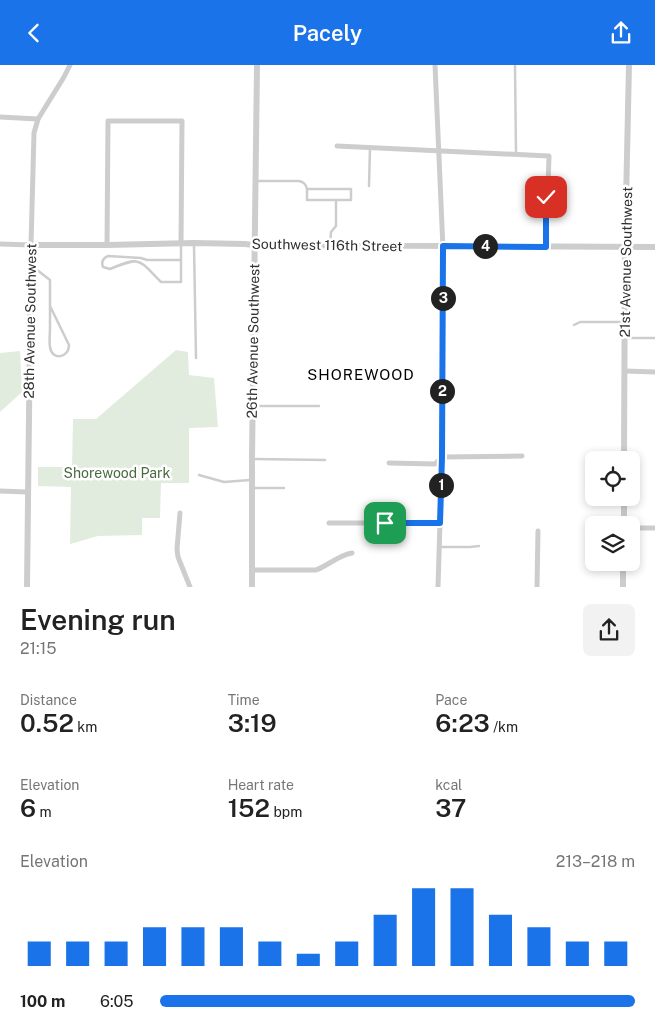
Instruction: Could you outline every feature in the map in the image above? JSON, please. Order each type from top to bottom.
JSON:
[{"type":"street","name":"28th Avenue Southwest","points":[[27,587],[30,265],[34,133],[38,119],[70,65]]},
{"type":"street","name":"26th Avenue Southwest","points":[[252,587],[257,65]]},
{"type":"street","points":[[435,65],[443,246],[442,457],[438,587]]},
{"type":"street","name":"21st Avenue Southwest","points":[[624,451],[625,247],[629,65]]},
{"type":"street","points":[[0,117],[38,119]]},
{"type":"street","points":[[107,245],[108,121],[182,121],[181,243]]},
{"type":"street","points":[[337,146],[549,156],[548,187]]},
{"type":"street","points":[[546,197],[546,247]]},
{"type":"street","name":"Southwest 116th Street","points":[[0,244],[107,245],[194,243],[330,246],[655,247]]},
{"type":"street","points":[[625,371],[655,372]]},
{"type":"street","points":[[389,463],[435,464],[442,457],[522,456]]},
{"type":"street","points":[[0,491],[27,492]]},
{"type":"street","points":[[180,513],[178,557],[190,587]]},
{"type":"street","points":[[329,523],[440,523]]},
{"type":"street","points":[[640,528],[655,528]]},
{"type":"street","points":[[537,587],[538,531]]},
{"type":"street","points":[[252,570],[316,570],[345,554],[352,553]]},
{"type":"street","points":[[623,571],[623,587]]},
{"type":"lane","points":[[515,65],[516,155]]},
{"type":"lane","points":[[369,186],[370,148]]},
{"type":"lane","points":[[255,181],[304,182],[307,189],[307,200],[351,199],[351,189],[307,189]]},
{"type":"lane","points":[[330,246],[331,232],[336,226],[336,200]]},
{"type":"lane","points":[[181,243],[181,260],[181,282],[160,282],[144,265],[137,261],[110,269],[104,267],[102,263],[104,258],[108,256],[147,260],[181,260]]},
{"type":"lane","points":[[194,243],[196,358]]},
{"type":"lane","points":[[144,265],[147,260]]},
{"type":"lane","points":[[30,265],[50,280],[50,306],[50,350],[57,356],[64,355],[68,351],[69,345],[50,306]]},
{"type":"lane","points":[[574,325],[580,322],[625,322]]},
{"type":"lane","points":[[625,338],[655,337]]},
{"type":"lane","points":[[253,406],[319,406]]},
{"type":"lane","points":[[252,459],[325,460]]},
{"type":"lane","points":[[199,475],[224,482],[252,480]]},
{"type":"lane","points":[[252,488],[284,488]]},
{"type":"lane","points":[[439,547],[479,546]]},
{"type":"green space","name":"Shorewood Park","points":[[176,350],[188,352],[189,375],[214,378],[218,427],[189,428],[189,483],[161,483],[160,518],[142,518],[142,535],[98,536],[70,544],[71,487],[38,486],[38,467],[72,467],[73,419],[96,419]]},
{"type":"green space","points":[[20,351],[22,392],[0,412],[0,353]]},
{"type":"district","name":"SHOREWOOD","points":[[361,374]]},
{"type":"route","points":[[385,523],[440,523],[443,246],[546,247],[546,197]]}]
